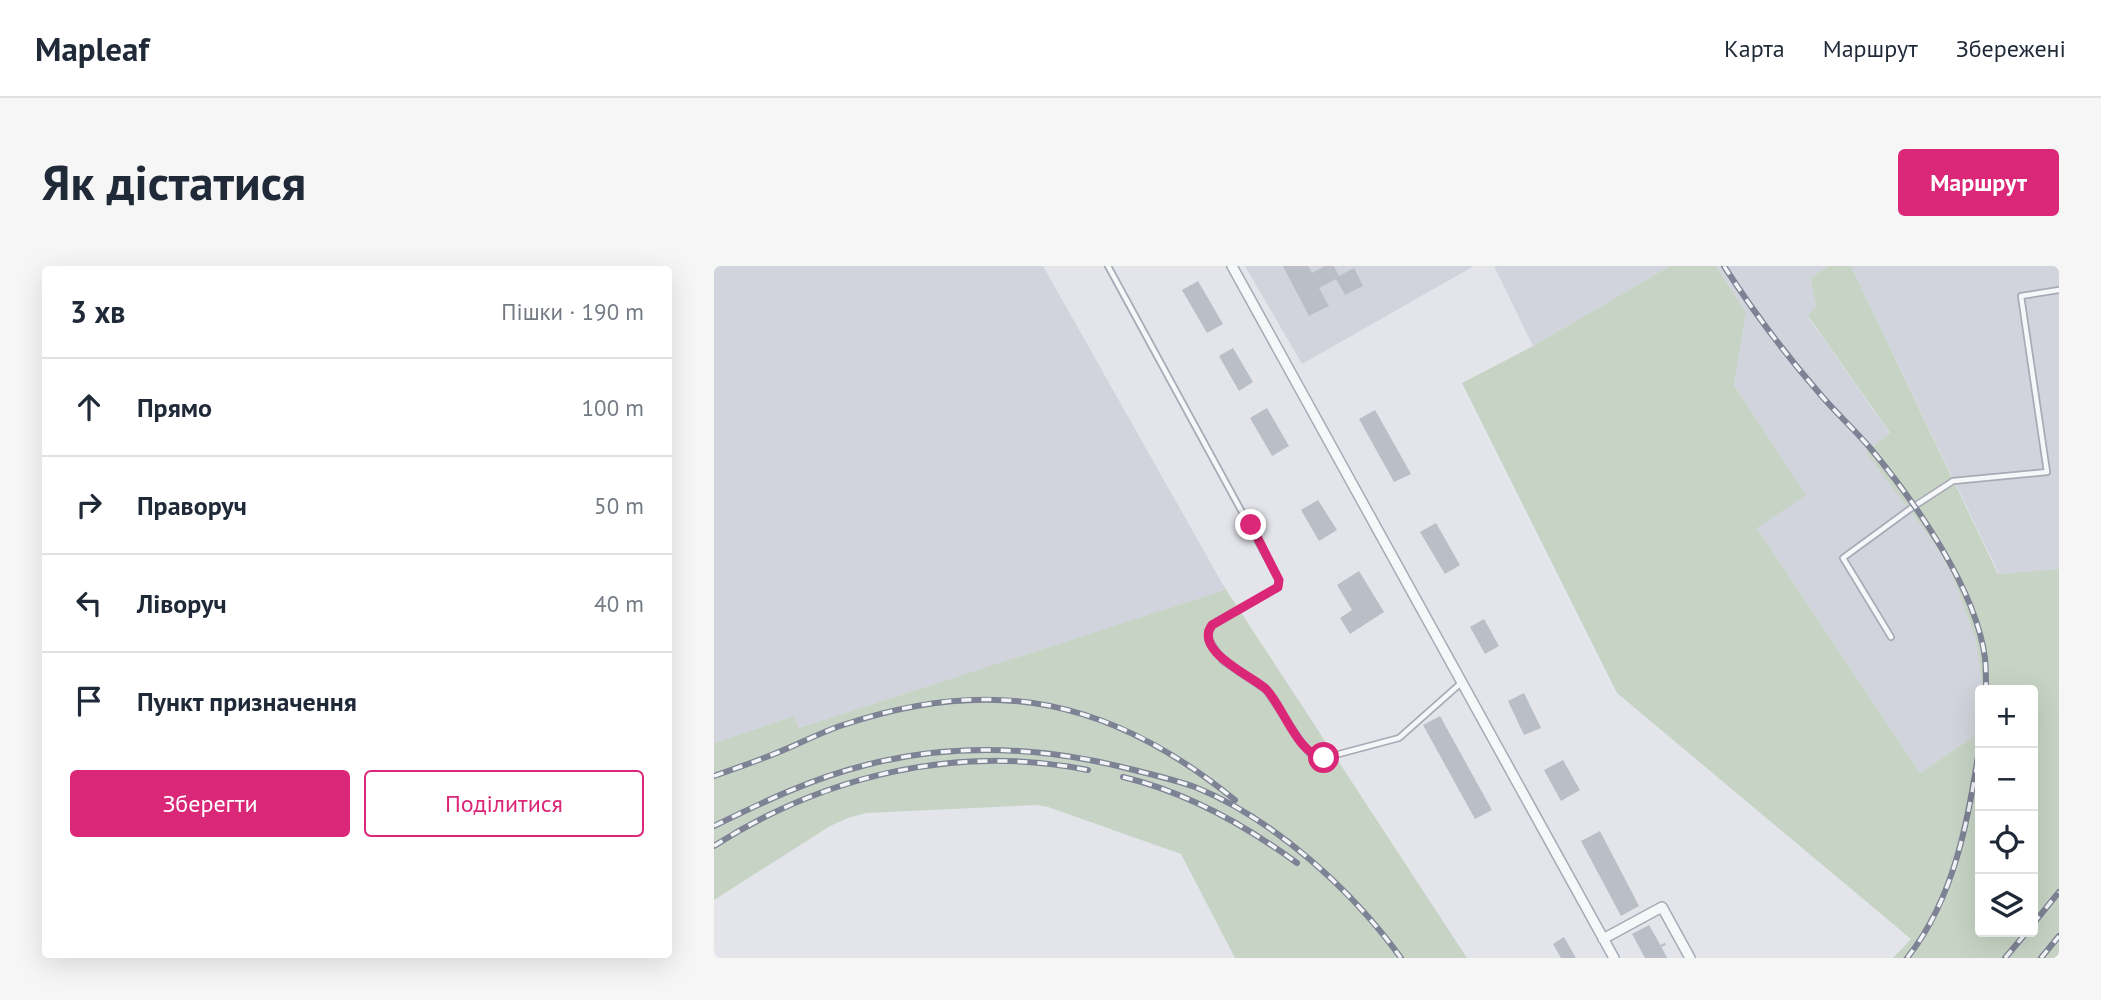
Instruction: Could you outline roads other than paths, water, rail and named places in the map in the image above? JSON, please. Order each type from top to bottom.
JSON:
[{"type":"street","points":[[1231,266],[1614,958]]},
{"type":"street","points":[[1603,939],[1662,907],[1690,958]]},
{"type":"lane","points":[[1108,266],[1279,580],[1278,587],[1212,625],[1208,638],[1223,661],[1266,690],[1309,753],[1324,758],[1399,738],[1461,683]]},
{"type":"lane","points":[[1891,637],[1843,558],[1954,481],[2047,472],[2021,296],[2059,290]]},
{"type":"railway","points":[[1724,266],[1794,363],[1865,442],[1924,520],[1970,604],[1985,658],[1986,685]]},
{"type":"railway","points":[[714,776],[834,728],[898,709],[951,701],[1001,700],[1050,706],[1097,719],[1143,739],[1189,766],[1235,800]]},
{"type":"railway","points":[[1907,958],[1937,910],[1948,883],[1965,828],[1979,748]]},
{"type":"railway","points":[[714,826],[846,770],[899,758],[967,750],[1000,750],[1101,762],[1195,787],[1254,818],[1282,837],[1335,882],[1401,958]]},
{"type":"railway","points":[[714,846],[757,821],[801,801],[847,784],[894,772],[942,764],[990,761],[1039,763],[1088,770]]},
{"type":"railway","points":[[1123,777],[1169,791],[1214,811],[1297,863]]},
{"type":"railway","points":[[2038,918],[2059,892]]},
{"type":"railway","points":[[2041,958],[2059,936]]},
{"type":"railway","points":[[2005,958],[2023,937]]}]
